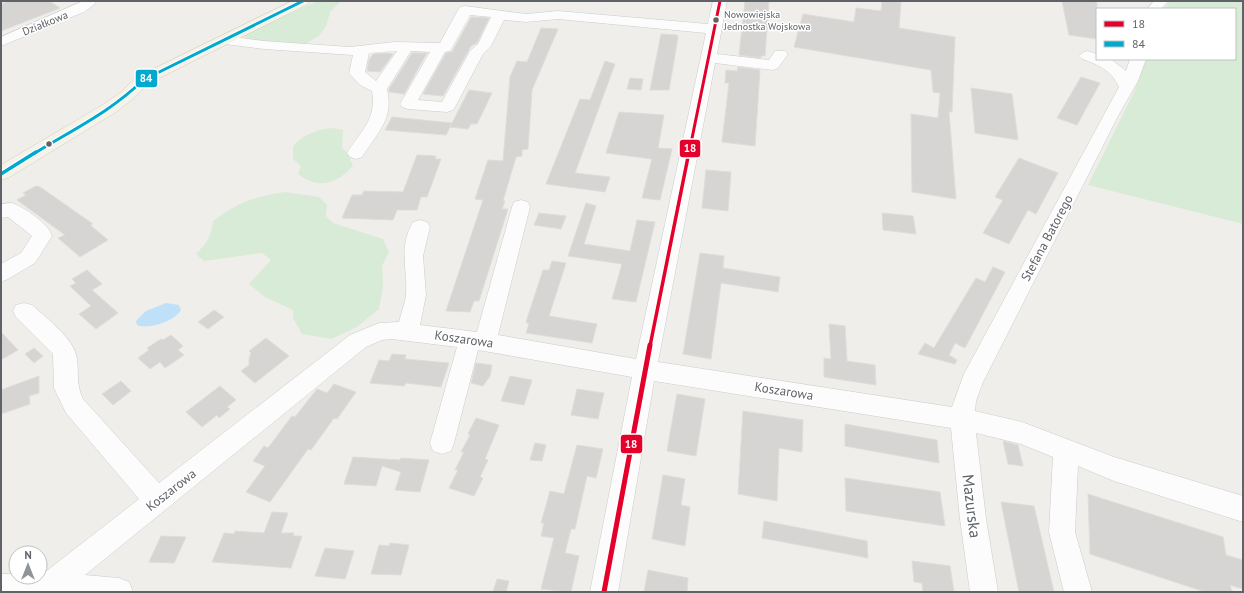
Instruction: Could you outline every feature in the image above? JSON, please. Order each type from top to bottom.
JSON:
[{"type":"main road","points":[[1,174],[38,150],[108,111],[127,96],[143,80],[303,1]]},
{"type":"street","points":[[604,592],[645,370],[720,1]]},
{"type":"street","points":[[82,2],[105,2]]},
{"type":"street","name":"Działkowa","points":[[1,42],[79,9],[82,2]]},
{"type":"street","points":[[457,49],[465,10],[486,12],[499,16],[526,18],[558,15],[715,28]]},
{"type":"street","points":[[225,40],[350,51],[406,46],[457,49],[484,46],[499,16]]},
{"type":"street","points":[[356,153],[380,116],[382,103],[379,89],[406,46]]},
{"type":"street","points":[[362,50],[357,73],[366,82],[379,89]]},
{"type":"street","points":[[709,58],[773,65],[780,54]]},
{"type":"street","points":[[1087,56],[1096,59]]},
{"type":"street","points":[[1100,60],[1109,63],[1118,69],[1127,87]]},
{"type":"street","name":"Stefana Batorego","points":[[962,419],[964,401],[972,381],[1110,116],[1127,87],[1138,60]]},
{"type":"street","points":[[442,443],[478,341],[521,207]]},
{"type":"street","points":[[1,211],[12,210],[41,232],[42,236],[28,258],[1,274]]},
{"type":"street","points":[[408,331],[416,295],[413,256],[420,227]]},
{"type":"street","points":[[24,311],[63,349],[66,358],[66,388],[74,406],[158,501]]},
{"type":"street","name":"Koszarowa","points":[[49,587],[358,341],[379,332],[408,331],[478,341],[645,370],[962,419],[1022,433],[1114,468],[1243,509]]},
{"type":"street","name":"Mazurska","points":[[962,419],[973,519],[984,592]]},
{"type":"street","points":[[1066,451],[1062,532],[1078,592]]},
{"type":"street","points":[[1,588],[49,587],[119,592]]},
{"type":"green space","points":[[318,1],[341,1],[330,12],[326,26],[319,36],[303,45],[252,41],[243,36],[257,28]]},
{"type":"green space","points":[[1170,1],[1243,1],[1243,224],[1088,185],[1135,90],[1141,60],[1236,60],[1236,8],[1164,8]]},
{"type":"green space","points":[[331,128],[343,130],[342,148],[348,153],[353,166],[334,181],[327,183],[313,182],[298,174],[301,166],[293,159],[293,146],[310,134]]},
{"type":"green space","points":[[285,192],[319,197],[327,205],[326,216],[333,223],[383,239],[389,252],[382,266],[383,287],[379,309],[357,327],[331,339],[302,334],[293,318],[293,310],[265,297],[249,284],[271,260],[262,253],[204,261],[196,254],[208,239],[213,221],[231,209],[247,201]]},
{"type":"water","points":[[166,303],[179,305],[181,310],[173,318],[161,324],[148,326],[137,325],[136,321],[146,311]]},
{"type":"building","points":[[9,1],[49,1],[60,8],[1,31],[1,4]]},
{"type":"building","points":[[745,1],[769,1],[765,56],[761,56],[761,58],[739,55]]},
{"type":"building","points":[[882,1],[901,1],[899,28],[955,37],[952,112],[949,112],[956,199],[912,192],[911,114],[938,118],[940,93],[933,92],[931,70],[794,47],[803,14],[854,22],[856,8],[881,11]]},
{"type":"building","points":[[1062,1],[1097,1],[1096,39],[1069,35]]},
{"type":"building","points":[[471,17],[489,18],[477,43],[471,46],[443,96],[423,94],[446,53],[452,52]]},
{"type":"building","points":[[541,28],[558,29],[532,90],[528,149],[522,150],[522,156],[516,157],[503,201],[505,201],[502,209],[508,209],[479,301],[474,301],[470,312],[446,311],[483,200],[475,199],[488,160],[503,161],[510,77],[517,61],[527,62]]},
{"type":"building","points":[[661,34],[677,35],[678,37],[669,90],[650,90]]},
{"type":"building","points":[[412,53],[427,53],[404,94],[389,92],[389,89]]},
{"type":"building","points":[[373,54],[393,54],[380,72],[367,71],[369,60]]},
{"type":"building","points":[[605,61],[615,64],[575,173],[610,177],[605,192],[546,184],[580,99],[590,100]]},
{"type":"building","points":[[738,67],[760,70],[755,146],[722,142],[729,83],[725,83],[726,70],[737,71]]},
{"type":"building","points":[[1081,77],[1100,83],[1077,125],[1057,118]]},
{"type":"building","points":[[630,78],[643,79],[641,90],[627,89]]},
{"type":"building","points":[[971,88],[1012,94],[1018,140],[975,133]]},
{"type":"building","points":[[469,90],[492,93],[477,124],[471,124],[468,129],[450,127]]},
{"type":"building","points":[[619,112],[664,115],[658,148],[672,149],[660,200],[642,198],[652,159],[606,153]]},
{"type":"building","points":[[392,117],[452,123],[446,135],[385,130]]},
{"type":"building","points":[[417,155],[436,156],[435,159],[441,159],[427,197],[421,197],[417,210],[397,210],[393,220],[342,218],[352,195],[362,195],[364,191],[403,192]]},
{"type":"building","points":[[1019,158],[1058,173],[1036,214],[1028,210],[1009,244],[983,233],[1003,200],[995,197]]},
{"type":"building","points":[[706,170],[731,172],[728,211],[702,208]]},
{"type":"building","points":[[36,186],[40,187],[93,224],[90,225],[108,240],[80,257],[58,238],[65,235],[17,200],[26,195],[23,193]]},
{"type":"building","points":[[586,203],[596,206],[584,244],[630,251],[637,220],[655,222],[636,302],[612,299],[622,264],[568,256]]},
{"type":"building","points":[[539,213],[566,216],[561,229],[534,225]]},
{"type":"building","points":[[882,213],[913,216],[916,234],[883,230]]},
{"type":"building","points":[[700,253],[724,256],[723,268],[780,277],[778,292],[721,283],[711,359],[683,354]]},
{"type":"building","points":[[552,261],[566,263],[549,316],[597,324],[592,343],[526,333],[529,324],[526,322],[543,270],[549,270]]},
{"type":"building","points":[[993,267],[1005,272],[965,348],[955,343],[949,355],[957,360],[955,364],[918,354],[925,343],[934,348],[976,278],[985,282]]},
{"type":"building","points":[[87,270],[102,284],[92,290],[118,313],[96,329],[79,314],[91,306],[70,286],[76,283],[72,279]]},
{"type":"building","points":[[214,310],[224,317],[208,329],[198,322]]},
{"type":"building","points":[[829,324],[845,326],[847,361],[875,365],[876,385],[824,377],[824,358],[831,359]]},
{"type":"building","points":[[1,332],[18,350],[1,360]]},
{"type":"building","points":[[171,335],[183,346],[178,350],[184,355],[165,368],[160,362],[150,369],[138,358],[149,350],[147,348],[161,339],[163,340]]},
{"type":"building","points":[[266,338],[289,356],[255,383],[241,371],[249,365],[251,353],[249,351]]},
{"type":"building","points":[[34,348],[43,356],[34,363],[25,354]]},
{"type":"building","points":[[392,354],[406,355],[405,359],[449,363],[441,387],[406,383],[404,386],[370,383],[379,360],[389,361]]},
{"type":"building","points":[[476,363],[492,365],[490,376],[483,386],[471,383]]},
{"type":"building","points":[[39,376],[39,393],[29,396],[30,404],[1,414],[1,390]]},
{"type":"building","points":[[510,376],[532,380],[524,405],[501,401]]},
{"type":"building","points":[[121,381],[131,391],[113,405],[102,394]]},
{"type":"building","points":[[334,384],[356,392],[337,419],[334,418],[311,450],[308,449],[270,502],[246,492],[265,466],[253,461],[264,446],[268,448],[292,416],[295,417],[317,389],[327,393]]},
{"type":"building","points":[[220,386],[236,400],[227,407],[230,409],[219,418],[217,415],[202,427],[186,412]]},
{"type":"building","points":[[577,389],[604,393],[598,419],[571,415]]},
{"type":"building","points":[[677,394],[705,399],[696,456],[667,451]]},
{"type":"building","points":[[743,411],[803,420],[802,452],[779,448],[777,501],[738,494]]},
{"type":"building","points":[[476,418],[499,425],[485,459],[488,460],[480,477],[483,478],[474,496],[449,488],[458,470],[455,470],[464,452],[461,452],[470,435],[468,434]]},
{"type":"building","points":[[845,424],[937,440],[939,463],[845,446]]},
{"type":"building","points":[[1003,441],[1018,445],[1023,466],[1008,464]]},
{"type":"building","points":[[535,443],[546,445],[542,461],[530,460]]},
{"type":"building","points":[[577,445],[603,449],[596,478],[587,476],[575,529],[571,529],[565,553],[579,556],[571,592],[541,589],[554,538],[541,536],[544,523],[541,523],[550,491],[564,494]]},
{"type":"building","points":[[353,457],[429,460],[420,492],[395,490],[401,472],[382,466],[376,486],[344,484]]},
{"type":"building","points":[[663,475],[685,479],[681,505],[690,507],[685,546],[652,539]]},
{"type":"building","points":[[845,478],[940,492],[945,526],[846,511]]},
{"type":"building","points":[[1088,494],[1223,537],[1226,555],[1243,560],[1243,589],[1230,585],[1232,592],[1205,592],[1090,554]]},
{"type":"building","points":[[1001,502],[1034,506],[1054,592],[1019,592]]},
{"type":"building","points":[[272,512],[288,513],[281,533],[294,533],[293,536],[302,536],[291,568],[212,562],[224,533],[234,534],[235,531],[264,533]]},
{"type":"building","points":[[764,521],[867,541],[868,558],[762,538]]},
{"type":"building","points":[[161,536],[186,537],[174,563],[149,562]]},
{"type":"building","points":[[390,543],[409,545],[401,575],[371,574],[379,545],[389,546]]},
{"type":"building","points":[[325,548],[354,551],[345,579],[315,576]]},
{"type":"building","points":[[912,561],[950,566],[954,592],[923,592],[922,583],[914,582]]},
{"type":"building","points":[[648,570],[688,578],[687,592],[644,592]]},
{"type":"building","points":[[497,579],[509,581],[506,592],[493,592]]},
{"type":"transit line","name":"84","points":[[1,174],[110,108],[127,96],[143,80],[303,1]]},
{"type":"transit line","name":"18","points":[[604,592],[645,370],[720,1]]},
{"type":"place","name":"Nowowiejska Jednostka Wojskowa","points":[[716,20]]}]
